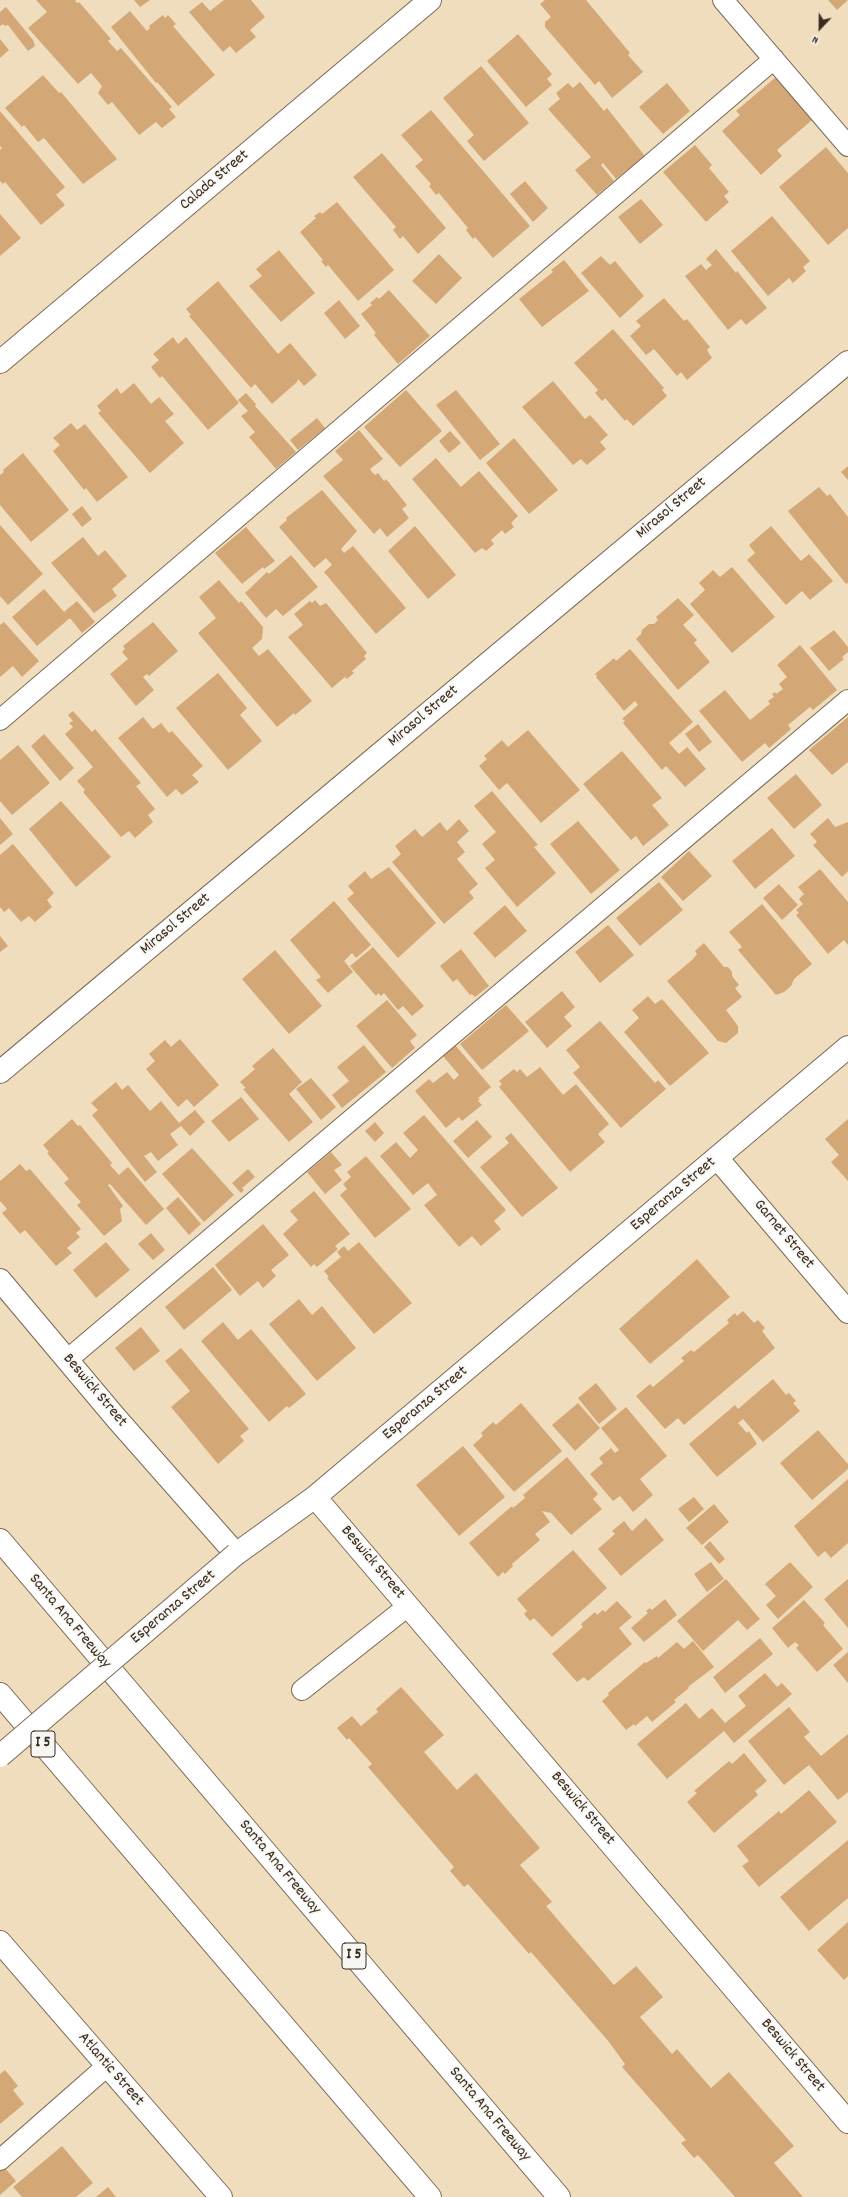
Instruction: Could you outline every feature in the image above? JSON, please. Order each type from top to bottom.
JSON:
[{"type":"main road","name":"Calada Street","points":[[0,362],[430,0]]},
{"type":"main road","name":"Mirasol Street","points":[[0,1072],[848,362]]},
{"type":"main road","name":"Esperanza Street","points":[[0,1756],[236,1554],[316,1497],[848,1047]]},
{"type":"main road","name":"Garnet Street","points":[[718,1158],[848,1312]]},
{"type":"main road","name":"Beswick Street","points":[[0,1280],[67,1360],[236,1554]]},
{"type":"main road","name":"Beswick Street","points":[[316,1497],[848,2122]]},
{"type":"main road","name":"Santa Ana Freeway","points":[[0,1540],[559,2197]]},
{"type":"main road","name":"I 5","points":[[0,1694],[430,2197]]},
{"type":"main road","name":"Atlantic Street","points":[[0,1942],[221,2197]]},
{"type":"lane","points":[[723,0],[848,146]]},
{"type":"lane","points":[[0,720],[774,59]]},
{"type":"lane","points":[[67,1360],[848,700]]},
{"type":"lane","points":[[302,1690],[408,1606]]},
{"type":"lane","points":[[0,2160],[107,2066]]},
{"type":"building","points":[[36,0],[75,0],[77,3],[79,2],[111,39],[108,41],[117,51],[121,48],[172,107],[169,109],[176,117],[162,128],[156,122],[139,135],[112,102],[108,105],[98,93],[102,86],[91,73],[78,84],[28,28],[47,12]]},
{"type":"building","points":[[134,0],[150,0],[140,7]]},
{"type":"building","points":[[224,0],[251,0],[265,17],[250,30],[256,37],[236,53],[230,46],[223,52],[189,12],[202,2],[210,11]]},
{"type":"building","points":[[545,0],[586,0],[630,53],[628,55],[643,72],[612,98],[599,81],[595,85],[545,27],[545,22],[551,17],[540,4]]},
{"type":"building","points":[[828,0],[848,0],[837,10]]},
{"type":"building","points":[[6,7],[33,40],[35,46],[28,51],[8,25],[5,26],[3,24],[0,26],[0,12]]},
{"type":"building","points":[[130,11],[147,31],[150,28],[149,26],[163,15],[165,18],[168,15],[176,24],[173,26],[215,75],[178,106],[157,82],[156,83],[111,27]]},
{"type":"building","points":[[518,34],[552,74],[547,79],[552,85],[526,107],[487,61]]},
{"type":"building","points":[[0,39],[9,50],[0,58]]},
{"type":"building","points":[[481,66],[529,123],[484,161],[467,141],[474,135],[443,98]]},
{"type":"building","points":[[43,75],[59,93],[61,92],[117,159],[83,184],[44,138],[38,142],[24,125],[22,127],[5,108]]},
{"type":"building","points":[[776,77],[812,120],[777,150],[782,156],[761,175],[722,131],[740,115],[736,111]]},
{"type":"building","points":[[580,82],[604,111],[607,108],[645,156],[616,179],[603,163],[601,165],[614,181],[597,195],[575,170],[591,157],[548,109],[560,99],[556,93],[568,83],[573,88]]},
{"type":"building","points":[[667,83],[690,111],[663,134],[639,107]]},
{"type":"building","points":[[431,110],[530,226],[493,258],[475,237],[473,239],[466,230],[468,228],[439,193],[436,195],[429,186],[431,184],[415,166],[423,160],[401,135]]},
{"type":"building","points":[[0,111],[65,187],[56,195],[65,205],[41,225],[5,182],[3,184],[0,181],[0,150],[2,148],[0,146]]},
{"type":"building","points":[[695,145],[712,165],[709,168],[729,192],[724,196],[729,202],[706,222],[663,172]]},
{"type":"building","points":[[826,147],[848,173],[848,228],[828,245],[779,187]]},
{"type":"building","points":[[382,153],[446,228],[418,254],[403,236],[400,239],[393,230],[396,227],[353,177]]},
{"type":"building","points":[[525,181],[548,208],[533,222],[510,194]]},
{"type":"building","points":[[641,199],[663,225],[640,244],[618,217]]},
{"type":"building","points":[[337,202],[394,270],[358,301],[328,265],[326,267],[321,261],[323,260],[300,232],[316,218],[314,216],[320,212],[322,214]]},
{"type":"building","points":[[0,214],[21,238],[0,256]]},
{"type":"building","points":[[772,216],[810,261],[803,267],[806,271],[793,283],[789,278],[768,296],[731,251]]},
{"type":"building","points":[[716,249],[736,273],[737,271],[767,308],[746,325],[741,319],[728,330],[685,276],[701,264],[706,270],[712,265],[706,259]]},
{"type":"building","points":[[279,250],[315,293],[281,322],[249,286],[262,276],[256,269]]},
{"type":"building","points":[[439,254],[462,278],[436,304],[412,281]]},
{"type":"building","points":[[601,256],[610,265],[615,261],[644,296],[620,318],[581,273]]},
{"type":"building","points":[[564,260],[589,291],[542,327],[519,299],[553,272],[551,270]]},
{"type":"building","points":[[218,281],[278,354],[290,343],[317,375],[304,386],[298,379],[297,382],[272,404],[255,384],[251,388],[189,316],[191,315],[186,309]]},
{"type":"building","points":[[389,290],[430,336],[398,364],[374,335],[376,333],[361,314],[372,305],[370,303],[377,297],[379,299]]},
{"type":"building","points":[[664,298],[684,321],[687,319],[710,347],[707,350],[712,358],[687,380],[681,372],[677,376],[654,349],[646,355],[630,336],[641,326],[636,321]]},
{"type":"building","points":[[339,300],[360,326],[345,339],[324,313]]},
{"type":"building","points":[[613,329],[664,388],[662,390],[667,396],[633,426],[627,419],[625,421],[605,398],[602,401],[595,393],[598,390],[574,363]]},
{"type":"building","points":[[173,337],[178,344],[186,337],[239,403],[208,430],[162,376],[160,378],[151,367],[159,360],[153,354]]},
{"type":"building","points":[[553,381],[585,419],[590,415],[608,435],[600,442],[606,449],[587,465],[581,459],[573,465],[522,407]]},
{"type":"building","points":[[134,383],[151,404],[159,397],[174,414],[165,421],[184,443],[150,473],[98,413],[101,411],[97,406],[117,388],[121,394]]},
{"type":"building","points":[[406,390],[442,431],[400,467],[364,427]]},
{"type":"building","points":[[456,390],[500,444],[480,460],[436,405]]},
{"type":"building","points":[[246,393],[256,404],[255,406],[296,452],[276,469],[249,437],[255,432],[241,416],[248,411],[238,400]]},
{"type":"building","points":[[317,418],[325,428],[298,450],[290,440]]},
{"type":"building","points":[[71,423],[77,430],[85,424],[128,477],[97,502],[86,488],[84,490],[53,451],[60,445],[53,438]]},
{"type":"building","points":[[359,430],[383,459],[370,469],[375,475],[378,473],[384,481],[386,479],[407,505],[402,509],[409,518],[387,537],[380,528],[374,534],[323,476],[343,460],[335,451]]},
{"type":"building","points":[[450,431],[461,443],[449,453],[439,441]]},
{"type":"building","points":[[514,438],[558,490],[529,514],[486,463]]},
{"type":"building","points":[[23,453],[69,510],[31,542],[0,505],[0,475],[4,472],[3,470]]},
{"type":"building","points":[[436,458],[461,487],[479,471],[518,516],[511,523],[514,527],[505,534],[502,530],[491,540],[494,544],[486,551],[482,548],[475,553],[412,479]]},
{"type":"building","points":[[848,466],[848,480],[841,472]]},
{"type":"building","points":[[819,487],[827,496],[830,494],[848,517],[848,583],[846,584],[788,511]]},
{"type":"building","points":[[322,490],[357,531],[341,549],[344,553],[353,546],[406,608],[376,634],[324,572],[332,565],[326,558],[314,568],[279,527],[287,520],[286,518]]},
{"type":"building","points":[[82,506],[92,519],[82,527],[72,514]]},
{"type":"building","points":[[0,525],[43,574],[8,605],[0,596]]},
{"type":"building","points":[[415,526],[456,575],[428,599],[388,551]]},
{"type":"building","points":[[771,526],[801,561],[809,554],[833,581],[810,600],[802,591],[786,605],[747,560],[755,553],[749,545]]},
{"type":"building","points":[[246,527],[275,561],[264,569],[263,567],[242,584],[215,553]]},
{"type":"building","points":[[83,537],[98,556],[105,550],[127,576],[112,589],[117,596],[94,613],[51,563]]},
{"type":"building","points":[[291,555],[318,587],[283,616],[276,609],[266,618],[245,593],[267,572],[269,574]]},
{"type":"building","points":[[732,567],[775,617],[732,653],[690,604],[705,590],[699,583],[713,570],[720,577]]},
{"type":"building","points":[[219,580],[239,603],[241,601],[263,627],[262,639],[252,648],[259,656],[268,649],[312,701],[277,727],[198,633],[216,618],[199,597]]},
{"type":"building","points":[[44,589],[64,612],[77,601],[95,622],[82,633],[70,618],[37,646],[12,617]]},
{"type":"building","points":[[678,598],[694,615],[683,625],[697,640],[694,643],[710,662],[678,690],[636,639],[641,634],[642,630],[649,624],[654,624],[658,620],[656,617]]},
{"type":"building","points":[[315,600],[320,606],[326,603],[367,653],[364,656],[366,659],[352,671],[354,673],[347,679],[345,677],[332,688],[288,637],[303,625],[294,614],[310,601],[312,603]]},
{"type":"building","points":[[4,622],[39,661],[22,677],[13,666],[0,677],[0,625]]},
{"type":"building","points":[[153,622],[178,651],[149,676],[147,674],[143,677],[154,690],[136,706],[110,674],[128,659],[122,652],[125,649],[123,646]]},
{"type":"building","points":[[834,630],[848,647],[848,652],[842,657],[844,659],[829,671],[810,648]]},
{"type":"building","points":[[800,645],[837,690],[813,710],[810,707],[788,725],[791,729],[769,748],[765,743],[742,762],[699,711],[725,690],[750,720],[770,704],[768,701],[774,697],[772,694],[775,692],[776,694],[783,689],[779,684],[787,677],[777,665]]},
{"type":"building","points":[[630,649],[693,722],[669,743],[679,754],[687,747],[706,769],[685,787],[666,766],[662,770],[623,723],[625,721],[622,719],[638,705],[635,701],[624,711],[596,677],[597,676],[595,674],[614,658],[616,661]]},
{"type":"building","points":[[218,673],[247,708],[240,715],[262,741],[228,770],[176,708]]},
{"type":"building","points":[[73,711],[92,732],[95,729],[141,783],[136,786],[155,809],[148,815],[153,822],[135,838],[129,831],[121,837],[83,792],[85,790],[77,781],[93,767],[65,734],[73,727],[69,723],[73,721],[68,715]]},
{"type":"building","points":[[143,717],[153,729],[161,723],[169,733],[172,731],[203,766],[192,775],[199,782],[182,795],[176,789],[167,797],[118,738]]},
{"type":"building","points":[[848,717],[848,762],[832,775],[809,750]]},
{"type":"building","points":[[698,724],[712,742],[699,752],[685,734]]},
{"type":"building","points":[[528,730],[580,790],[541,823],[507,783],[499,790],[479,766],[487,759],[484,756],[502,740],[508,747]]},
{"type":"building","points":[[44,734],[74,768],[60,781],[31,746]]},
{"type":"building","points":[[18,745],[50,783],[12,815],[0,801],[0,760]]},
{"type":"building","points":[[622,751],[662,798],[652,805],[669,825],[643,846],[636,836],[631,840],[583,784]]},
{"type":"building","points":[[796,774],[822,805],[794,829],[767,798]]},
{"type":"building","points":[[492,791],[538,845],[534,847],[556,873],[517,907],[485,868],[495,860],[482,844],[496,832],[474,806]]},
{"type":"building","points":[[61,801],[111,857],[76,887],[29,829]]},
{"type":"building","points":[[0,818],[13,834],[0,845]]},
{"type":"building","points":[[828,818],[835,827],[848,822],[848,871],[842,877],[813,845],[817,842],[810,834]]},
{"type":"building","points":[[459,819],[469,831],[457,842],[465,852],[457,859],[478,884],[469,892],[474,898],[444,924],[392,862],[401,854],[395,846],[415,829],[422,837],[440,822],[447,831]]},
{"type":"building","points":[[578,821],[620,870],[591,894],[550,844]]},
{"type":"building","points":[[772,828],[795,856],[755,889],[732,861]]},
{"type":"building","points":[[13,844],[54,893],[47,900],[52,907],[35,922],[29,916],[21,922],[9,908],[4,912],[0,907],[0,855]]},
{"type":"building","points":[[689,851],[712,876],[683,901],[661,877]]},
{"type":"building","points":[[389,867],[436,923],[398,958],[347,899],[354,893],[348,886],[365,871],[371,879]]},
{"type":"building","points":[[820,869],[848,902],[848,945],[844,940],[828,954],[796,915],[799,913],[796,910],[803,904],[799,899],[804,894],[798,887]]},
{"type":"building","points":[[659,882],[683,910],[640,946],[616,918]]},
{"type":"building","points":[[779,884],[798,905],[782,920],[763,898]]},
{"type":"building","points":[[334,901],[371,945],[356,958],[352,953],[344,961],[353,972],[328,993],[316,980],[321,977],[290,940]]},
{"type":"building","points":[[762,904],[812,964],[794,979],[791,986],[784,992],[776,995],[738,950],[742,947],[729,932]]},
{"type":"building","points":[[505,905],[527,931],[495,958],[473,933]]},
{"type":"building","points":[[608,925],[634,955],[600,983],[575,952]]},
{"type":"building","points":[[0,936],[8,946],[0,952]]},
{"type":"building","points":[[704,943],[724,967],[728,967],[732,972],[732,976],[739,985],[735,988],[742,997],[726,1010],[738,1026],[738,1033],[726,1043],[718,1041],[667,981],[692,960],[697,954],[695,951]]},
{"type":"building","points":[[373,947],[424,1006],[412,1016],[403,1006],[398,1010],[384,993],[381,996],[378,993],[376,996],[350,966]]},
{"type":"building","points":[[461,949],[489,986],[475,997],[472,994],[470,995],[457,979],[453,982],[440,966]]},
{"type":"building","points":[[275,950],[322,1006],[289,1034],[242,979]]},
{"type":"building","points":[[562,991],[575,1007],[564,1017],[572,1026],[547,1048],[525,1022]]},
{"type":"building","points":[[648,996],[655,1004],[662,999],[709,1053],[670,1086],[624,1032],[639,1018],[632,1010]]},
{"type":"building","points":[[387,1000],[417,1035],[410,1041],[415,1048],[392,1068],[356,1026]]},
{"type":"building","points":[[506,1005],[529,1031],[482,1070],[460,1044]]},
{"type":"building","points":[[600,1021],[655,1083],[658,1080],[666,1089],[621,1128],[573,1073],[580,1067],[566,1050]]},
{"type":"building","points":[[180,1039],[219,1085],[194,1107],[187,1099],[178,1107],[146,1069],[155,1061],[149,1054],[165,1040],[171,1047]]},
{"type":"building","points":[[364,1045],[386,1072],[342,1108],[332,1095],[349,1081],[337,1067]]},
{"type":"building","points":[[455,1045],[491,1087],[478,1098],[480,1099],[478,1101],[482,1105],[462,1121],[459,1117],[446,1128],[415,1091],[429,1079],[433,1083],[447,1072],[454,1080],[459,1075],[443,1056]]},
{"type":"building","points":[[273,1048],[302,1082],[289,1094],[313,1122],[289,1142],[243,1089],[246,1088],[240,1082],[255,1069],[252,1066]]},
{"type":"building","points":[[540,1067],[563,1095],[576,1084],[609,1124],[598,1134],[605,1142],[570,1172],[499,1087],[502,1084],[499,1081],[514,1069],[517,1072],[520,1069],[527,1077]]},
{"type":"building","points":[[311,1078],[336,1107],[321,1120],[296,1089]]},
{"type":"building","points":[[116,1082],[122,1090],[128,1085],[150,1111],[161,1101],[179,1123],[195,1110],[205,1122],[190,1136],[181,1126],[170,1134],[178,1145],[158,1161],[151,1152],[144,1156],[157,1172],[145,1182],[92,1115],[98,1110],[91,1103]]},
{"type":"building","points":[[241,1097],[259,1119],[229,1142],[211,1121]]},
{"type":"building","points":[[424,1115],[506,1210],[494,1221],[501,1229],[481,1246],[472,1236],[459,1247],[424,1205],[437,1195],[428,1183],[413,1195],[380,1156],[396,1142],[410,1158],[418,1150],[403,1133]]},
{"type":"building","points":[[72,1119],[78,1126],[80,1125],[112,1163],[110,1165],[119,1175],[128,1167],[164,1209],[146,1225],[110,1184],[108,1185],[123,1206],[120,1209],[122,1221],[104,1236],[77,1205],[81,1202],[64,1183],[69,1179],[47,1153],[49,1152],[43,1145]]},
{"type":"building","points":[[848,1119],[848,1181],[831,1162],[839,1155],[825,1139]]},
{"type":"building","points":[[477,1120],[492,1137],[468,1158],[453,1141]]},
{"type":"building","points":[[375,1122],[384,1133],[375,1142],[365,1131]]},
{"type":"building","points":[[511,1133],[558,1188],[522,1217],[480,1167],[509,1143],[505,1138]]},
{"type":"building","points":[[192,1148],[234,1195],[204,1222],[162,1174]]},
{"type":"building","points":[[331,1152],[342,1165],[334,1170],[342,1180],[325,1194],[307,1172]]},
{"type":"building","points":[[366,1156],[411,1209],[375,1238],[340,1195],[347,1189],[343,1184],[351,1177],[347,1172]]},
{"type":"building","points":[[20,1164],[26,1171],[30,1169],[81,1229],[76,1233],[80,1237],[67,1248],[72,1253],[56,1266],[25,1230],[20,1234],[2,1213],[7,1209],[0,1201],[0,1181]]},
{"type":"building","points":[[248,1169],[255,1177],[242,1188],[244,1190],[241,1193],[232,1183]]},
{"type":"building","points":[[314,1191],[350,1234],[335,1246],[338,1249],[317,1267],[314,1264],[311,1267],[283,1234],[298,1220],[290,1211]]},
{"type":"building","points":[[178,1197],[201,1224],[189,1235],[166,1208]]},
{"type":"building","points":[[263,1224],[289,1255],[271,1270],[276,1276],[263,1288],[258,1281],[240,1296],[215,1265]]},
{"type":"building","points":[[151,1233],[165,1250],[153,1260],[138,1244]]},
{"type":"building","points":[[106,1242],[130,1270],[96,1298],[73,1270]]},
{"type":"building","points":[[359,1242],[412,1303],[374,1334],[327,1278],[329,1277],[324,1271],[341,1257],[337,1252],[344,1246],[348,1251]]},
{"type":"building","points":[[697,1259],[730,1297],[650,1364],[619,1329]]},
{"type":"building","points":[[213,1267],[232,1290],[184,1330],[165,1307]]},
{"type":"building","points":[[299,1299],[312,1315],[322,1306],[356,1348],[317,1381],[269,1324]]},
{"type":"building","points":[[743,1311],[754,1323],[758,1320],[765,1328],[762,1331],[775,1348],[684,1425],[678,1418],[665,1429],[636,1396],[650,1384],[653,1387],[684,1361],[681,1358],[691,1350],[694,1352],[729,1323],[727,1320],[735,1313],[737,1316]]},
{"type":"building","points":[[223,1322],[238,1340],[251,1329],[306,1394],[289,1408],[287,1406],[269,1422],[201,1341]]},
{"type":"building","points":[[141,1327],[160,1351],[134,1371],[115,1348]]},
{"type":"building","points":[[181,1348],[249,1429],[240,1436],[244,1441],[218,1464],[171,1407],[190,1391],[165,1361]]},
{"type":"building","points":[[773,1379],[786,1395],[789,1393],[796,1401],[793,1403],[800,1411],[763,1442],[743,1419],[738,1423],[747,1433],[749,1431],[757,1444],[717,1477],[689,1444],[735,1405],[738,1409]]},
{"type":"building","points":[[596,1383],[617,1409],[599,1424],[578,1398]]},
{"type":"building","points":[[521,1403],[562,1451],[514,1492],[473,1445],[483,1436],[481,1433],[493,1422],[496,1425]]},
{"type":"building","points":[[578,1403],[600,1428],[575,1451],[552,1425]]},
{"type":"building","points":[[626,1407],[667,1456],[640,1479],[653,1495],[633,1512],[620,1496],[613,1501],[590,1474],[603,1463],[599,1458],[611,1448],[615,1453],[619,1450],[601,1428]]},
{"type":"building","points":[[818,1430],[848,1464],[848,1469],[812,1500],[780,1463]]},
{"type":"building","points":[[463,1446],[505,1497],[459,1536],[416,1485]]},
{"type":"building","points":[[567,1457],[598,1494],[593,1499],[602,1509],[571,1535],[551,1513],[542,1511],[550,1522],[535,1534],[540,1540],[512,1564],[513,1566],[505,1574],[503,1572],[498,1577],[469,1543],[512,1506],[513,1508],[525,1498],[523,1495]]},
{"type":"building","points":[[848,1479],[848,1543],[831,1558],[825,1551],[818,1557],[794,1526]]},
{"type":"building","points":[[694,1497],[704,1509],[689,1522],[678,1509]]},
{"type":"building","points":[[714,1504],[729,1522],[702,1545],[686,1528]]},
{"type":"building","points":[[646,1518],[664,1540],[621,1576],[598,1549],[615,1534],[612,1531],[624,1521],[632,1531]]},
{"type":"building","points":[[710,1541],[725,1559],[719,1564],[704,1547]]},
{"type":"building","points":[[573,1550],[607,1588],[552,1637],[534,1618],[530,1621],[524,1614],[527,1611],[517,1599]]},
{"type":"building","points":[[711,1562],[724,1579],[707,1592],[694,1574]]},
{"type":"building","points":[[790,1562],[813,1587],[778,1619],[766,1605],[776,1596],[765,1584]]},
{"type":"building","points":[[726,1579],[760,1619],[747,1630],[738,1620],[703,1651],[677,1621]]},
{"type":"building","points":[[848,1579],[848,1628],[824,1599]]},
{"type":"building","points":[[665,1599],[677,1615],[644,1642],[631,1628],[648,1613],[646,1611],[650,1608],[652,1610]]},
{"type":"building","points":[[804,1600],[825,1623],[823,1625],[843,1649],[817,1672],[796,1648],[799,1645],[795,1642],[788,1648],[772,1628]]},
{"type":"building","points":[[617,1601],[632,1617],[619,1628],[632,1644],[588,1681],[584,1677],[577,1682],[552,1654],[583,1627],[581,1624],[595,1612],[597,1615],[603,1610],[605,1612]]},
{"type":"building","points":[[760,1638],[773,1654],[725,1693],[713,1677]]},
{"type":"building","points":[[693,1641],[714,1667],[688,1687],[689,1688],[674,1700],[676,1702],[652,1722],[647,1716],[635,1726],[634,1724],[626,1730],[602,1701],[609,1695],[608,1693],[645,1662],[646,1663],[657,1656],[658,1658],[677,1642],[684,1649]]},
{"type":"building","points":[[848,1652],[848,1683],[833,1665]]},
{"type":"building","points":[[765,1673],[777,1687],[782,1683],[792,1694],[734,1743],[724,1731],[667,1779],[637,1744],[686,1703],[699,1719],[712,1708],[725,1723],[746,1706],[738,1696]]},
{"type":"building","points":[[401,1687],[444,1735],[424,1752],[457,1790],[476,1773],[540,1848],[520,1865],[552,1902],[546,1906],[614,1985],[636,1966],[663,1997],[640,2017],[672,2054],[677,2049],[711,2088],[729,2072],[794,2146],[774,2163],[803,2197],[735,2197],[698,2155],[694,2158],[681,2143],[686,2140],[622,2067],[625,2064],[609,2042],[531,1952],[529,1954],[468,1884],[464,1887],[450,1871],[454,1867],[368,1767],[372,1764],[349,1738],[347,1740],[337,1728],[352,1716],[361,1726],[378,1712],[376,1709]]},
{"type":"building","points":[[789,1707],[810,1732],[804,1737],[821,1756],[848,1734],[848,1792],[838,1800],[809,1765],[784,1785],[748,1741]]},
{"type":"building","points":[[744,1753],[767,1781],[755,1791],[758,1795],[714,1833],[687,1802],[697,1793],[694,1791],[729,1761],[732,1764]]},
{"type":"building","points":[[809,1790],[837,1822],[759,1887],[742,1866],[749,1861],[737,1846],[779,1811],[781,1814]]},
{"type":"building","points":[[848,1840],[848,1898],[809,1931],[780,1897]]},
{"type":"building","points":[[848,1922],[848,1976],[844,1980],[817,1950]]},
{"type":"building","points":[[5,2070],[18,2086],[13,2090],[24,2104],[0,2124],[0,2074]]},
{"type":"building","points":[[62,2146],[93,2183],[76,2197],[22,2197],[13,2187]]},
{"type":"building","points":[[4,2167],[16,2181],[0,2195],[0,2171]]},
{"type":"building","points":[[108,2187],[116,2197],[96,2197]]}]
